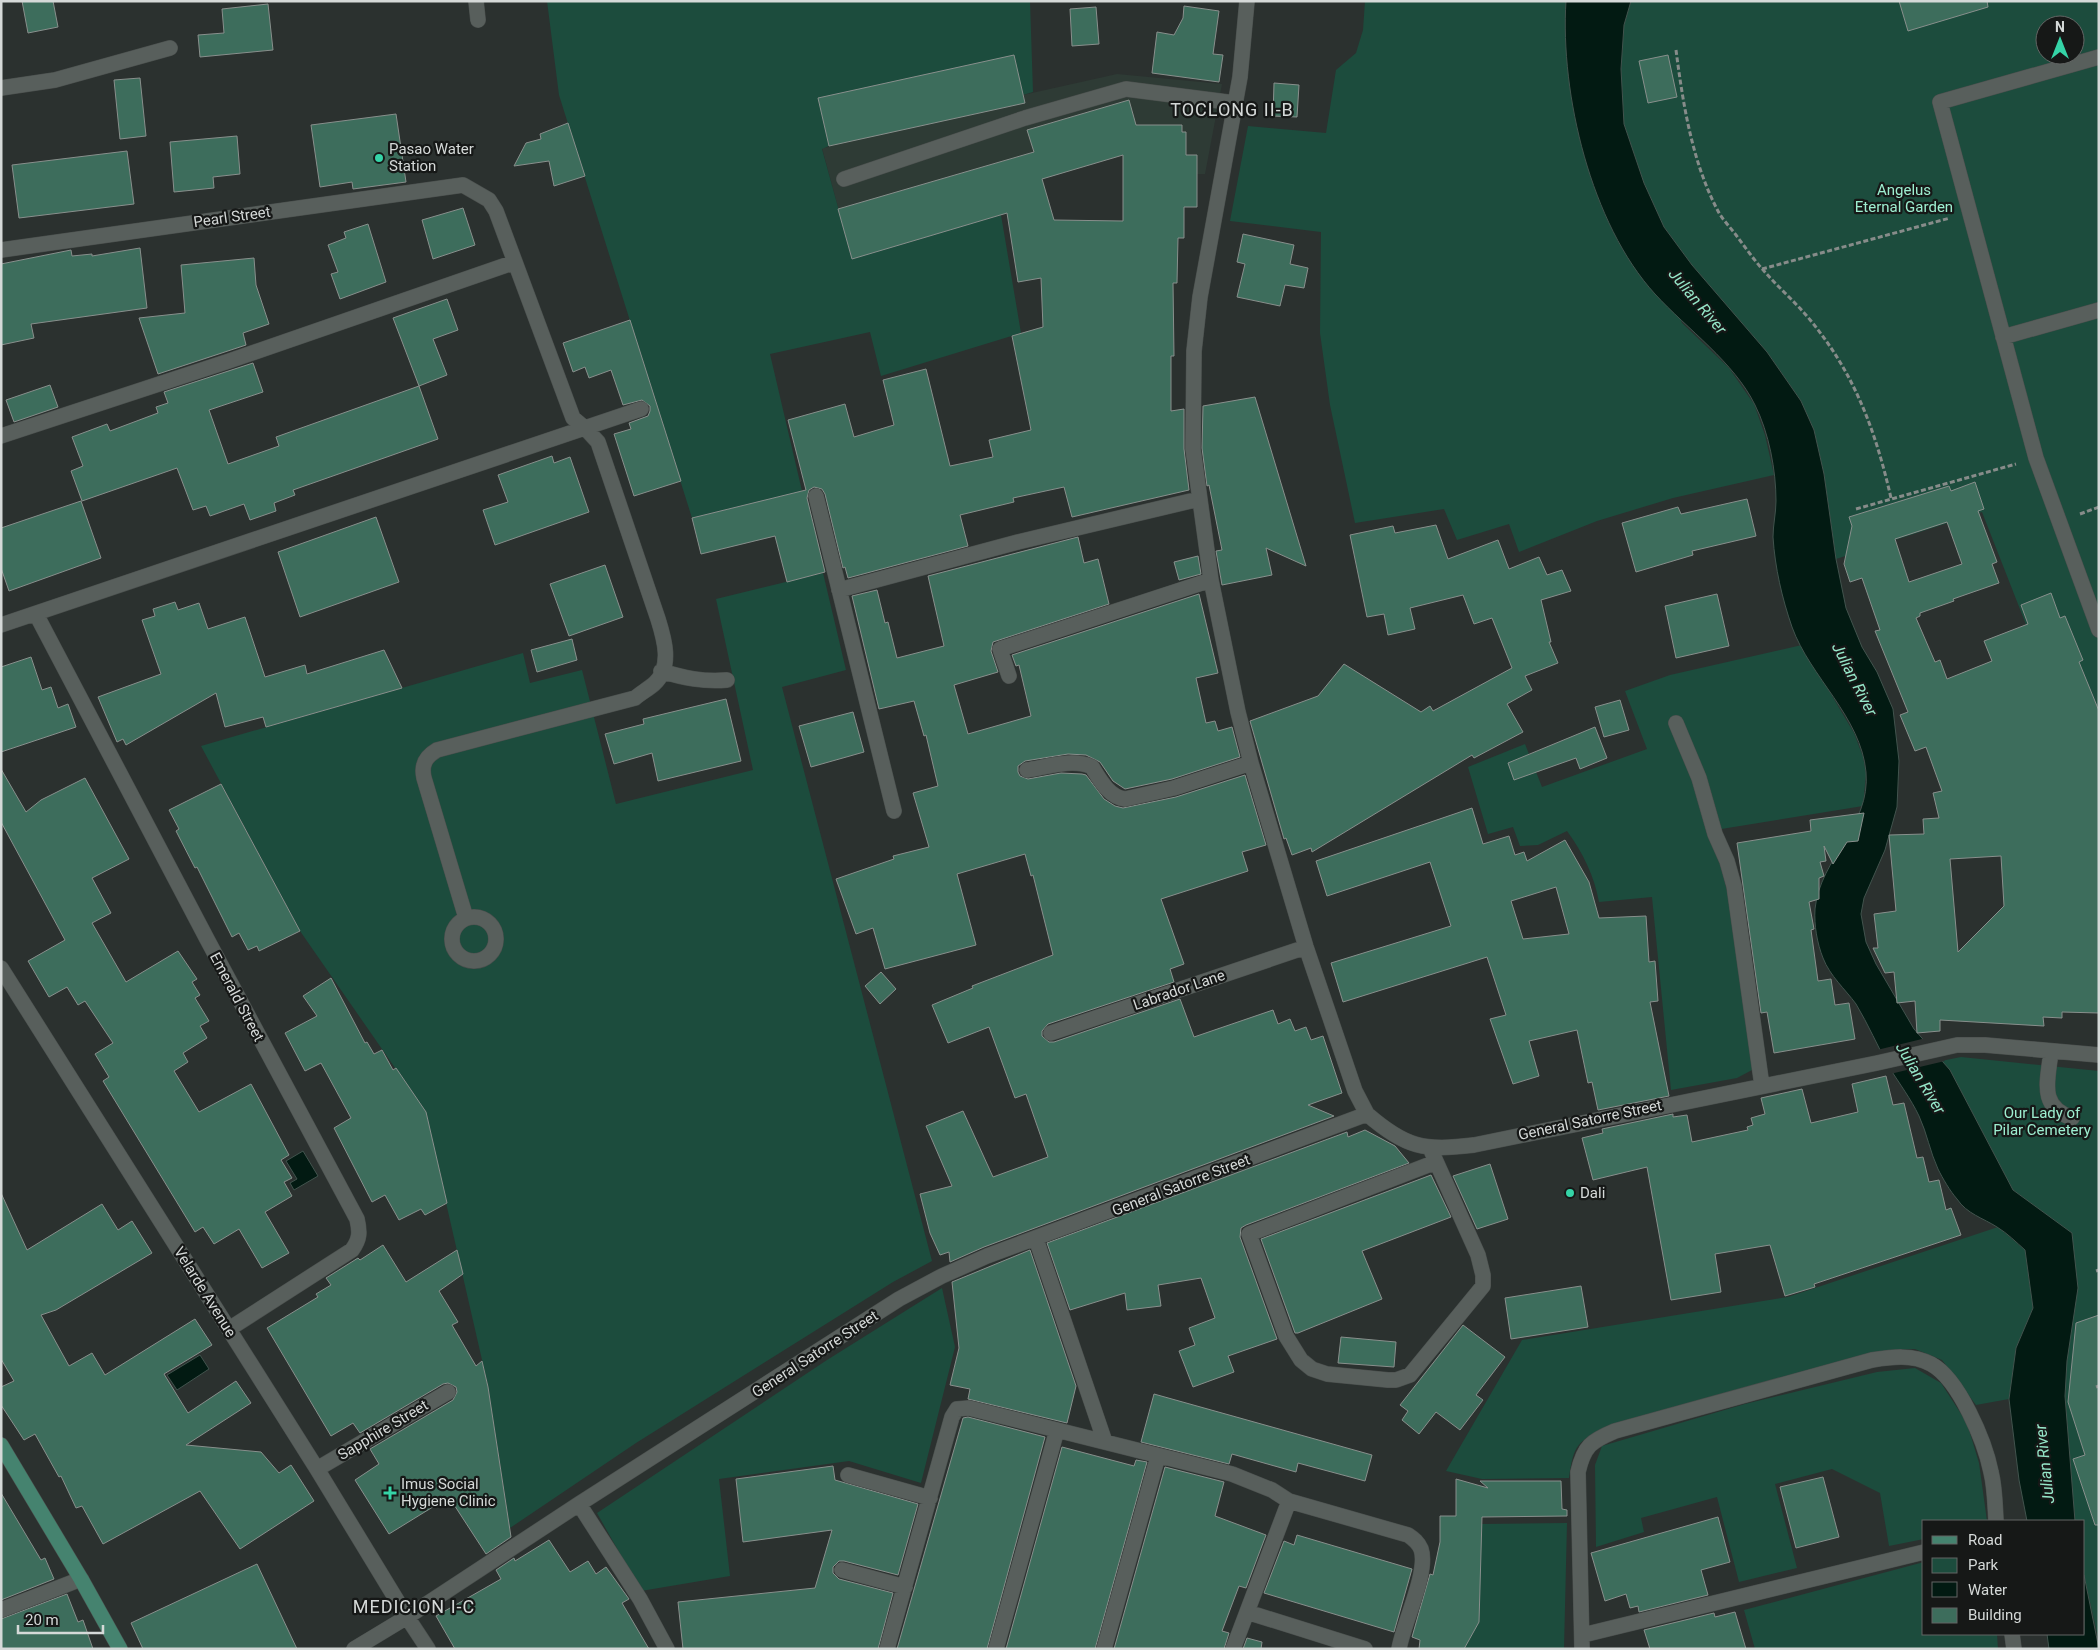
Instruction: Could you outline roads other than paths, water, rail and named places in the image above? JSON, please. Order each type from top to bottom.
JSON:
[{"type":"main road","points":[[1,1445],[81,1579],[120,1649]]},
{"type":"street","points":[[476,1],[478,20]]},
{"type":"street","points":[[1247,1],[1235,102],[1200,297],[1194,351],[1193,449],[1211,580],[1238,712],[1251,764],[1306,947],[1355,1091],[1367,1114]]},
{"type":"street","points":[[1,88],[55,80],[170,48]]},
{"type":"street","points":[[2099,57],[1940,102],[2036,458],[2099,630]]},
{"type":"street","points":[[844,179],[1025,118],[1126,90],[1235,102]]},
{"type":"street","name":"Pearl Street","points":[[1,250],[463,185],[489,200],[496,211],[515,262]]},
{"type":"street","points":[[1,436],[229,361],[515,262],[573,418],[598,442],[665,641],[666,663],[656,682],[634,698],[437,750],[424,761],[422,769],[424,778],[466,918]]},
{"type":"street","points":[[2003,337],[2099,310]]},
{"type":"street","points":[[1,626],[641,409]]},
{"type":"street","points":[[816,496],[894,811]]},
{"type":"street","points":[[839,590],[1018,542],[1199,499]]},
{"type":"street","points":[[1009,676],[1000,649],[1211,580]]},
{"type":"street","name":"Emerald Street","points":[[36,614],[208,942],[357,1219],[360,1231],[359,1241],[352,1250],[229,1329]]},
{"type":"street","points":[[661,672],[707,682],[726,680]]},
{"type":"street","points":[[1676,723],[1699,778],[1715,834],[1727,861],[1734,886],[1762,1086]]},
{"type":"street","points":[[1027,770],[1071,764],[1087,765],[1092,767],[1112,794],[1125,800],[1174,788],[1251,764]]},
{"type":"street","name":"Labrador Lane","points":[[1051,1033],[1306,947]]},
{"type":"street","name":"Velarde Avenue","points":[[1,968],[317,1469],[406,1617],[428,1649]]},
{"type":"street","name":"General Satorre Street","points":[[354,1649],[899,1299],[942,1276],[987,1256],[1367,1114],[1386,1130],[1433,1155],[1970,1044],[2099,1056]]},
{"type":"street","points":[[2051,1051],[2048,1095],[2050,1103],[2055,1110],[2072,1118]]},
{"type":"street","points":[[1433,1155],[1478,1255],[1484,1275],[1483,1286],[1410,1375],[1396,1380],[1388,1380],[1327,1374],[1312,1369],[1300,1360],[1286,1336],[1249,1234],[1433,1155]]},
{"type":"street","points":[[1036,1239],[1105,1442]]},
{"type":"street","points":[[1922,1553],[1583,1642],[1581,1555],[1577,1495],[1578,1472],[1583,1453],[1595,1440],[1615,1431],[1872,1360],[1893,1357],[1914,1358],[1933,1365],[1951,1382],[1971,1416],[1992,1473],[1996,1520]]},
{"type":"street","name":"Sapphire Street","points":[[317,1469],[448,1392]]},
{"type":"street","points":[[887,1649],[952,1417],[957,1408],[969,1408],[1232,1474],[1272,1490],[1289,1502],[1408,1535],[1417,1542],[1422,1550],[1423,1561],[1420,1578],[1399,1649]]},
{"type":"street","points":[[996,1649],[1057,1430]]},
{"type":"street","points":[[1104,1649],[1158,1456]]},
{"type":"street","points":[[848,1475],[930,1498]]},
{"type":"street","points":[[1233,1649],[1289,1502]]},
{"type":"street","points":[[579,1504],[640,1599],[667,1649]]},
{"type":"street","points":[[842,1570],[905,1587]]},
{"type":"street","points":[[1,1610],[81,1579]]},
{"type":"street","points":[[1247,1612],[1365,1649]]},
{"type":"street","points":[[2012,1635],[2014,1649]]},
{"type":"water","name":"Julian River","points":[[1566,1],[1631,1],[1624,25],[1621,69],[1624,124],[1644,183],[1664,227],[1692,265],[1767,352],[1801,401],[1814,430],[1824,474],[1836,559],[1846,608],[1862,647],[1877,672],[1893,709],[1899,761],[1897,807],[1885,850],[1864,898],[1861,914],[1866,942],[1876,964],[1914,1029],[1950,1070],[2013,1190],[2072,1233],[2078,1288],[2067,1361],[2065,1396],[2075,1520],[2027,1520],[2019,1480],[2009,1399],[2016,1348],[2033,1308],[2025,1250],[2001,1229],[1965,1208],[1949,1189],[1935,1163],[1919,1116],[1909,1097],[1889,1067],[1856,1004],[1830,971],[1821,952],[1816,928],[1815,909],[1819,891],[1826,874],[1861,809],[1865,791],[1866,772],[1862,752],[1855,733],[1810,663],[1788,616],[1775,560],[1773,532],[1776,501],[1775,477],[1764,427],[1755,405],[1735,374],[1655,294],[1633,265],[1613,232],[1597,195],[1584,156],[1568,76],[1565,37]]},
{"type":"water","points":[[303,1151],[318,1176],[294,1190],[290,1183],[297,1179],[286,1161]]},
{"type":"water","points":[[200,1355],[209,1369],[177,1390],[167,1375]]},
{"type":"water","points":[[2085,1580],[2099,1649],[2049,1649],[2047,1635],[2085,1635]]},
{"type":"place","name":"Pasao Water Station","points":[[379,158]]},
{"type":"place","name":"Dali","points":[[1570,1193]]},
{"type":"place","name":"Imus Social Hygiene Clinic","points":[[390,1493]]},
{"type":"district","name":"TOCLONG II-B","points":[[1232,110]]},
{"type":"district","name":"MEDICION I-C","points":[[414,1607]]},
{"type":"park label","name":"Angelus Eternal Garden","points":[[1904,198]]},
{"type":"park label","name":"Our Lady of Pilar Cemetery","points":[[2042,1122]]}]
